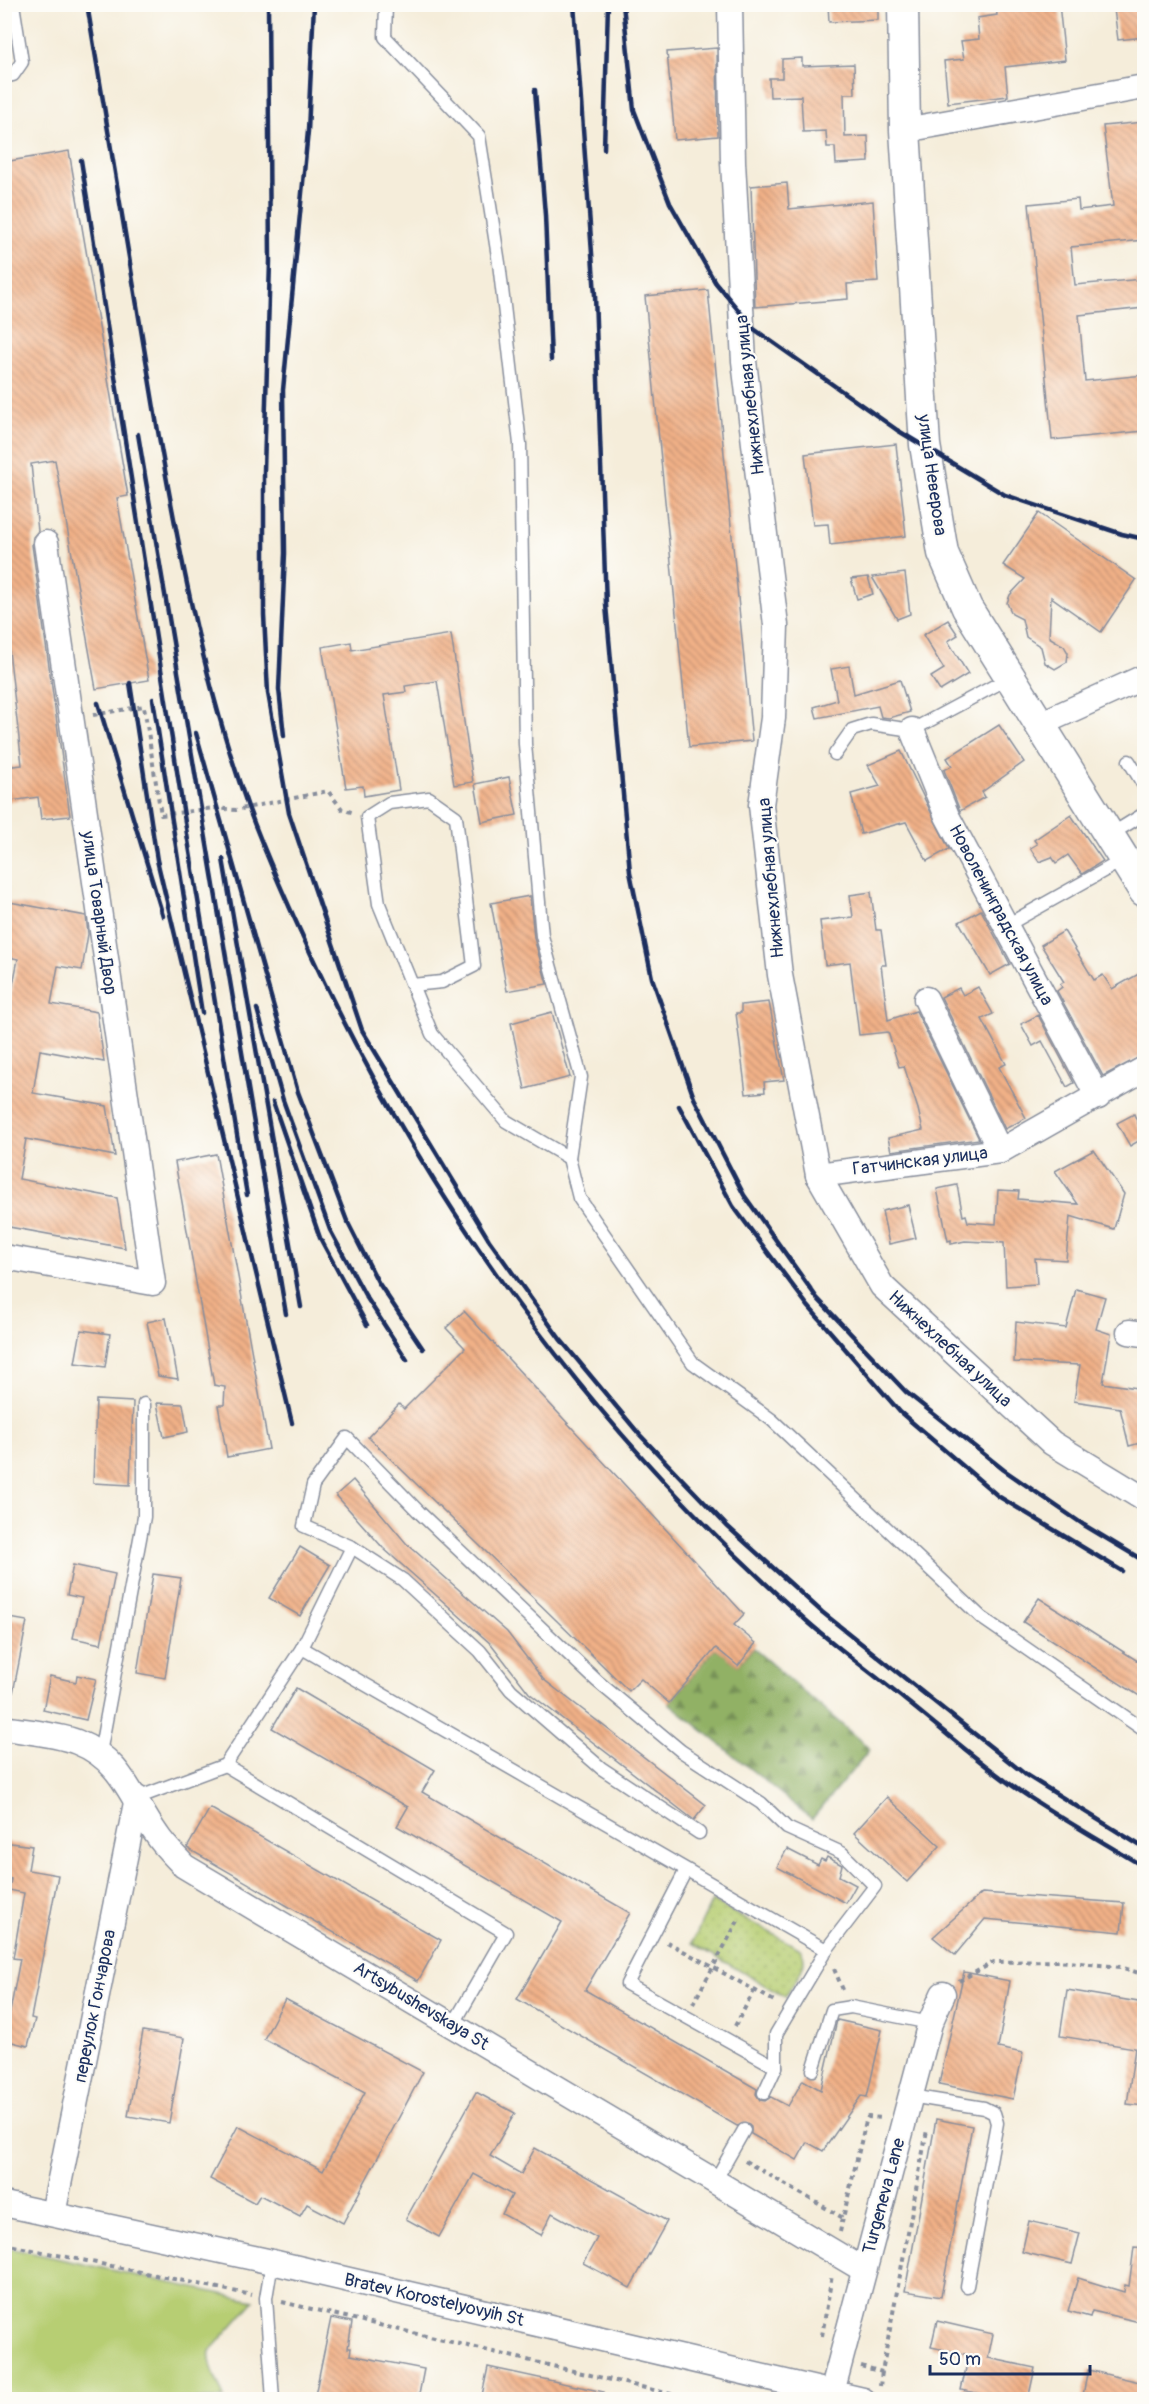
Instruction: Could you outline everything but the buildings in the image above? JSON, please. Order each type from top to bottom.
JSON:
[{"type":"street","name":"Нижнехлебная улица","points":[[730,4],[734,162],[744,361],[776,625],[773,718],[761,805],[780,975],[818,1174],[882,1286],[1052,1443],[1144,1499]]},
{"type":"street","name":"улица Неверова","points":[[903,4],[905,130],[925,445],[944,552],[967,608],[1144,891]]},
{"type":"street","points":[[905,130],[1144,87]]},
{"type":"street","name":"улица Товарный Двор","points":[[4,1257],[153,1283],[46,543]]},
{"type":"street","points":[[1040,724],[1144,677]]},
{"type":"street","name":"Новоленинградская улица","points":[[912,730],[947,816],[1098,1097]]},
{"type":"street","points":[[926,999],[1000,1151]]},
{"type":"street","name":"Гатчинская улица","points":[[818,1174],[1000,1151],[1098,1097],[1142,1077]]},
{"type":"street","name":"Artsybushevskaya St","points":[[4,1728],[75,1741],[100,1753],[119,1773],[137,1798],[156,1834],[184,1866],[864,2270]]},
{"type":"street","name":"переулок Гончарова","points":[[53,2214],[137,1798]]},
{"type":"street","name":"Turgeneva Lane","points":[[831,2396],[930,2023],[943,1994]]},
{"type":"street","name":"Bratev Korostelyovyih St","points":[[4,2204],[272,2262],[831,2396],[863,2400]]},
{"type":"lane","points":[[4,76],[13,75],[22,62],[13,4]]},
{"type":"lane","points":[[386,4],[385,37],[479,136],[483,159],[499,263],[520,444],[525,744],[542,936],[581,1077],[569,1158],[579,1198],[693,1363],[772,1420],[982,1618],[1144,1730]]},
{"type":"lane","points":[[835,754],[852,730],[871,724],[912,730],[1009,678]]},
{"type":"lane","points":[[1129,761],[1144,786]]},
{"type":"lane","points":[[412,985],[442,982],[474,966],[456,817],[429,798],[389,803],[367,817],[379,904],[412,985],[432,1034],[507,1121],[569,1158]]},
{"type":"lane","points":[[1006,926],[1117,847],[1144,814]]},
{"type":"lane","points":[[100,1753],[144,1517],[144,1404]]},
{"type":"lane","points":[[699,1833],[602,1768],[512,1690],[480,1651],[403,1580],[352,1548],[304,1526],[313,1485],[347,1438],[419,1512],[597,1681],[681,1751],[761,1803],[787,1828],[842,1854],[875,1886],[826,1950],[776,2034],[776,2067],[764,2093]]},
{"type":"lane","points":[[137,1798],[225,1765],[302,1648],[352,1548]]},
{"type":"lane","points":[[302,1648],[826,1950]]},
{"type":"lane","points":[[225,1765],[506,1933],[453,2025]]},
{"type":"lane","points":[[687,1870],[627,1984],[776,2067]]},
{"type":"lane","points":[[813,2070],[832,2010],[851,2007],[930,2023]]},
{"type":"lane","points":[[910,2096],[984,2108],[993,2113],[997,2123],[967,2286]]},
{"type":"lane","points":[[715,2181],[744,2130]]},
{"type":"lane","points":[[272,2262],[266,2298],[273,2400]]},
{"type":"path","points":[[71,718],[144,706],[160,815],[213,808],[236,810],[328,791],[342,809],[367,817]]},
{"type":"path","points":[[686,2017],[747,1905]]},
{"type":"path","points":[[653,1934],[789,2010]]},
{"type":"path","points":[[826,1950],[851,2007]]},
{"type":"path","points":[[943,1994],[968,1974],[994,1962],[1058,1961],[1121,1967],[1144,1975]]},
{"type":"path","points":[[728,2040],[754,1990]]},
{"type":"path","points":[[821,2343],[843,2218],[868,2117],[903,2121]]},
{"type":"path","points":[[731,2153],[843,2218]]},
{"type":"path","points":[[4,2244],[266,2298],[696,2400]]},
{"type":"green space","points":[[716,1648],[738,1665],[753,1648],[870,1749],[812,1819],[669,1703]]},
{"type":"green space","points":[[712,1901],[799,1948],[803,1954],[803,1966],[785,1997],[692,1943]]},
{"type":"green space","points":[[5,2247],[254,2301],[210,2351],[212,2368],[224,2399],[5,2399]]},
{"type":"railway","points":[[87,4],[155,414],[193,613],[205,662],[248,807],[294,917],[370,1072],[421,1160],[476,1244],[535,1326],[597,1406],[664,1482],[735,1554],[809,1623],[990,1770],[1050,1811],[1144,1867]]},
{"type":"railway","points":[[268,4],[270,261],[264,471],[264,615],[268,693],[289,813],[362,1030],[489,1240],[560,1339],[640,1435],[727,1526],[822,1612],[1026,1775],[1144,1848]]},
{"type":"railway","points":[[284,736],[279,689],[285,553],[283,390],[308,131],[314,4]]},
{"type":"railway","points":[[574,4],[595,295],[606,605],[630,872],[652,978],[694,1098],[744,1195],[817,1298],[906,1392],[1004,1470],[1084,1525],[1144,1561]]},
{"type":"railway","points":[[604,149],[608,4]]},
{"type":"railway","points":[[623,4],[634,110],[670,203],[715,282],[754,329],[897,430],[1005,495],[1122,534],[1144,539]]},
{"type":"railway","points":[[535,90],[545,215],[551,360]]},
{"type":"railway","points":[[81,160],[185,822],[247,1195]]},
{"type":"railway","points":[[138,434],[286,1314]]},
{"type":"railway","points":[[130,683],[157,860],[292,1423]]},
{"type":"railway","points":[[153,699],[202,1013]]},
{"type":"railway","points":[[98,703],[163,916]]},
{"type":"railway","points":[[196,733],[298,1092],[347,1221],[378,1282],[423,1349]]},
{"type":"railway","points":[[223,859],[301,1307]]},
{"type":"railway","points":[[257,1009],[283,1100],[330,1230],[365,1295],[407,1360]]},
{"type":"railway","points":[[273,1102],[320,1238],[367,1325]]},
{"type":"railway","points":[[679,1106],[733,1206],[808,1306],[900,1412],[998,1496],[1122,1571]]}]
